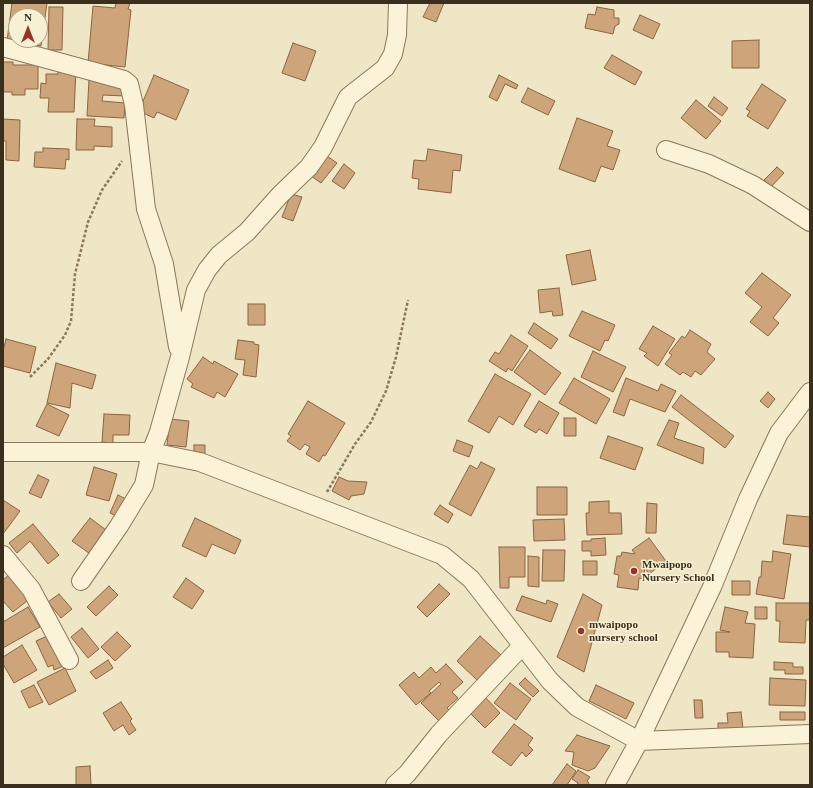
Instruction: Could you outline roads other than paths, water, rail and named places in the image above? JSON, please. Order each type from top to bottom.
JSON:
[{"type":"street","points":[[81,581],[119,526],[144,485],[151,452],[159,432],[180,357],[196,290],[207,270],[219,256],[247,232],[280,195],[309,167],[323,147],[348,97],[385,68],[394,54],[397,35],[398,3]]},
{"type":"street","points":[[3,47],[128,82],[134,105],[146,209],[164,264],[180,357]]},
{"type":"street","points":[[666,150],[709,164],[752,185],[810,222]]},
{"type":"street","points":[[615,785],[639,741],[712,587],[748,499],[779,433],[810,392]]},
{"type":"street","points":[[3,452],[151,452],[200,462],[442,555],[471,579],[550,681],[577,707],[639,741],[810,734]]},
{"type":"street","points":[[3,555],[31,589],[69,660]]},
{"type":"street","points":[[395,785],[407,774],[444,728],[522,646]]},
{"type":"place","name":"Mwaipopo Nursery School","points":[[634,571]]},
{"type":"place","name":"mwaipopo nursery school","points":[[581,631]]}]
